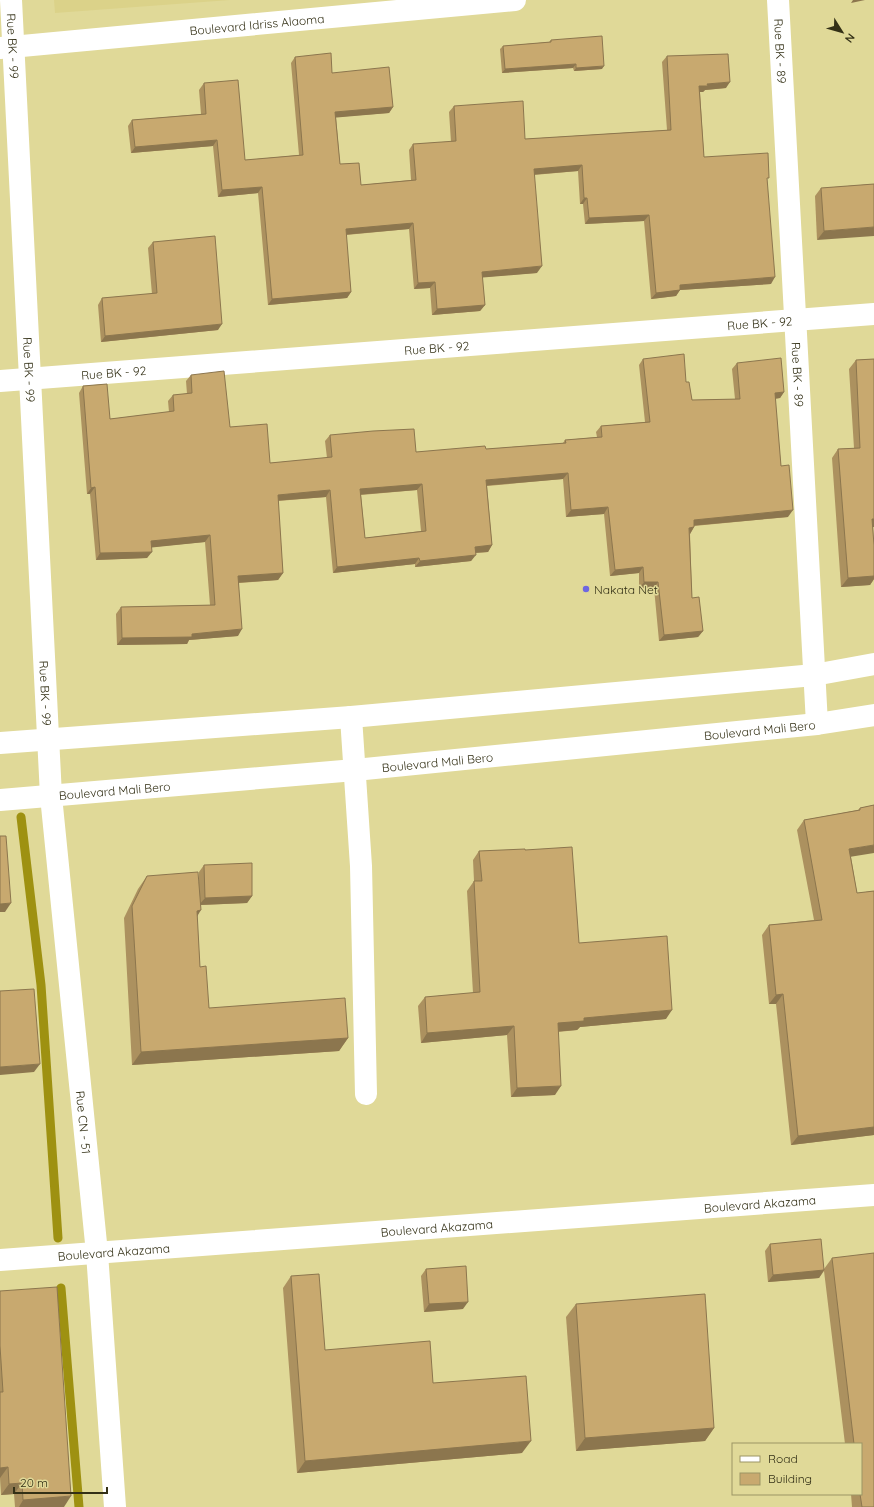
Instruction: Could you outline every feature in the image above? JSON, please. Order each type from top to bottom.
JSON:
[{"type":"street","name":"Rue BK - 99","points":[[11,0],[7,47],[30,378],[49,739]]},
{"type":"street","name":"Boulevard Idriss Alaoma","points":[[7,47],[360,7],[515,0]]},
{"type":"street","name":"Rue BK - 89","points":[[778,0],[817,724]]},
{"type":"street","name":"Rue BK - 92","points":[[0,381],[874,314]]},
{"type":"street","points":[[0,742],[351,717],[814,675],[874,664]]},
{"type":"street","name":"Boulevard Mali Bero","points":[[0,800],[354,770],[817,724],[874,714]]},
{"type":"street","points":[[351,717],[361,866],[366,1094]]},
{"type":"street","name":"Rue CN - 51","points":[[49,739],[51,796],[97,1252],[115,1507]]},
{"type":"street","name":"Boulevard Akazama","points":[[0,1260],[874,1196]]},
{"type":"shaded area","points":[[54,0],[230,0],[55,13]]},
{"type":"building","points":[[602,36],[604,66],[576,68],[576,64],[505,69],[503,46]]},
{"type":"building","points":[[331,53],[332,73],[389,67],[393,107],[335,112],[340,164],[359,163],[361,185],[416,180],[413,144],[456,141],[454,106],[523,101],[525,139],[671,130],[667,56],[728,54],[730,82],[699,86],[704,157],[768,153],[769,178],[767,178],[775,277],[680,285],[680,290],[656,293],[649,215],[589,218],[587,198],[584,198],[582,165],[534,169],[542,266],[482,272],[485,305],[437,309],[435,282],[418,283],[413,223],[346,229],[351,292],[272,299],[262,187],[222,190],[217,140],[135,147],[132,120],[206,114],[204,83],[238,80],[245,160],[303,155],[295,57]]},
{"type":"building","points":[[874,184],[874,227],[824,231],[821,188]]},
{"type":"building","points":[[215,236],[222,324],[105,336],[102,298],[157,293],[153,242]]},
{"type":"building","points":[[684,354],[686,382],[689,382],[692,400],[740,399],[737,363],[781,358],[784,392],[775,393],[781,466],[789,465],[793,510],[694,520],[694,527],[689,528],[692,598],[699,597],[703,631],[664,635],[658,582],[644,582],[643,567],[615,570],[608,507],[571,510],[568,473],[486,480],[492,545],[475,547],[476,555],[420,561],[419,558],[337,567],[330,490],[278,495],[283,573],[238,576],[242,629],[192,634],[192,637],[122,638],[121,607],[215,605],[210,535],[151,541],[152,552],[100,553],[95,487],[91,488],[83,386],[107,384],[110,419],[174,411],[173,395],[192,393],[191,375],[224,371],[230,427],[267,424],[270,463],[332,457],[330,435],[373,431],[414,429],[416,452],[485,446],[486,449],[566,443],[565,440],[602,437],[601,426],[650,422],[643,359]],"holes":[[[422,484],[426,531],[365,538],[360,489]]]},
{"type":"building","points":[[874,359],[874,519],[872,519],[874,576],[848,578],[838,449],[860,448],[856,360]]},
{"type":"building","points":[[874,805],[874,845],[849,849],[857,893],[874,891],[874,1127],[798,1136],[783,994],[776,995],[769,925],[822,920],[804,820],[860,810],[860,808]]},
{"type":"building","points":[[0,836],[6,836],[11,903],[0,904]]},
{"type":"building","points":[[572,847],[579,943],[667,936],[672,1010],[584,1018],[584,1021],[558,1023],[561,1086],[517,1088],[514,1026],[427,1033],[425,997],[480,992],[474,881],[482,881],[479,851]]},
{"type":"building","points":[[252,863],[252,896],[205,898],[204,865]]},
{"type":"building","points":[[198,872],[201,910],[197,911],[200,967],[206,966],[209,1008],[345,998],[348,1038],[141,1052],[132,906],[147,876]]},
{"type":"building","points":[[34,989],[40,1064],[0,1067],[0,991]]},
{"type":"building","points":[[821,1239],[824,1270],[773,1275],[770,1244]]},
{"type":"building","points":[[874,1253],[874,1507],[862,1507],[860,1495],[862,1495],[862,1443],[854,1443],[832,1258]]},
{"type":"building","points":[[466,1266],[468,1302],[429,1304],[426,1269]]},
{"type":"building","points":[[319,1274],[325,1350],[430,1341],[433,1383],[526,1376],[531,1441],[305,1461],[291,1276]]},
{"type":"building","points":[[57,1287],[71,1496],[23,1500],[22,1483],[9,1484],[8,1467],[0,1468],[0,1392],[3,1392],[0,1346],[0,1291]]},
{"type":"building","points":[[705,1294],[714,1428],[585,1438],[576,1304]]},
{"type":"waterway","points":[[21,817],[41,985],[58,1238]]},
{"type":"waterway","points":[[61,1288],[79,1507]]},
{"type":"place","name":"Nakata Net","points":[[586,589]]}]
